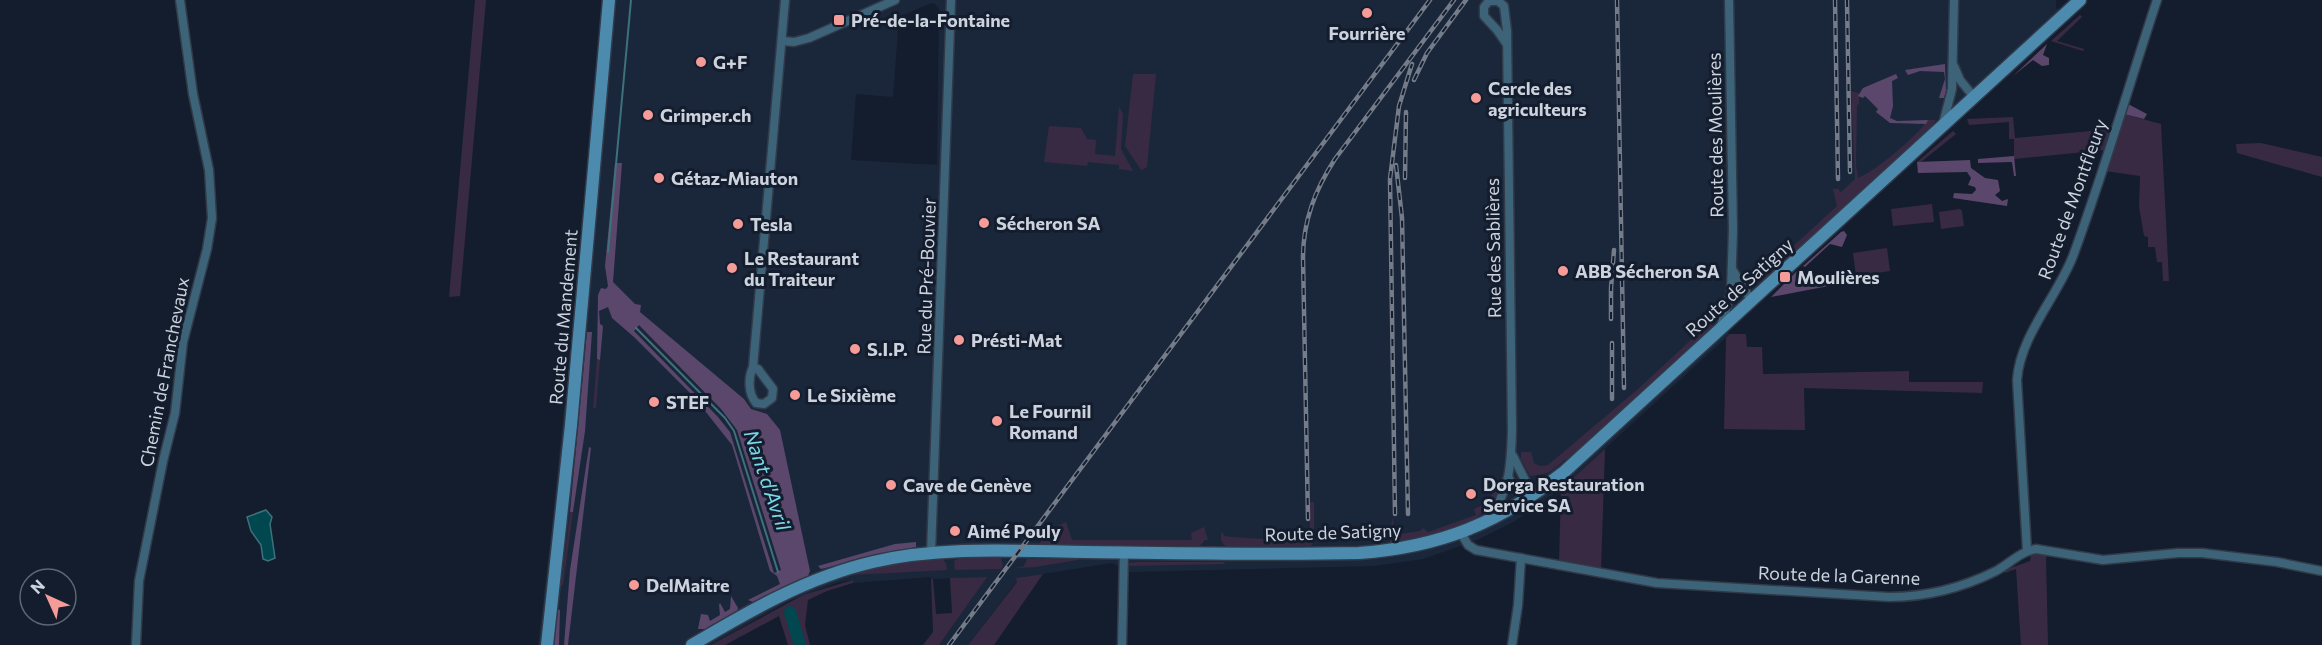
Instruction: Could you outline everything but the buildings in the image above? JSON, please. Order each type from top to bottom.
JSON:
[{"type":"street","name":"Chemin de Franchevaux","points":[[136,645],[139,581],[175,413],[186,332],[207,249],[212,218],[209,170],[193,94],[180,0]]},
{"type":"street","name":"Route du Mandement","points":[[546,642],[571,425],[609,0]]},
{"type":"street","points":[[753,367],[785,0]]},
{"type":"street","points":[[782,41],[794,42],[809,38],[896,0]]},
{"type":"street","name":"Rue du Pré-Bouvier","points":[[932,553],[951,0]]},
{"type":"street","name":"Route des Moulières","points":[[1729,0],[1731,292]]},
{"type":"street","points":[[1942,127],[1952,89],[1954,0]]},
{"type":"street","name":"Route de Satigny","points":[[692,645],[766,603],[825,577],[874,562],[932,553],[1359,553],[1419,545],[1486,523],[1529,498],[1564,472],[2080,0]]},
{"type":"street","name":"Route de Montfleury","points":[[2027,550],[2017,380],[2019,362],[2029,339],[2059,288],[2073,256],[2092,204],[2157,0]]},
{"type":"street","name":"Rue des Sablières","points":[[1486,523],[1504,494],[1509,478],[1511,452],[1506,43],[1504,8],[1498,1],[1489,2],[1484,7],[1484,16],[1506,43]]},
{"type":"street","points":[[1953,66],[1971,100]]},
{"type":"street","points":[[1952,89],[1971,100]]},
{"type":"street","points":[[1732,268],[1749,303]]},
{"type":"street","points":[[1720,329],[1731,292],[1749,303]]},
{"type":"street","name":"Rue des Sablières","points":[[1511,452],[1529,498]]},
{"type":"street","points":[[1509,478],[1513,487],[1529,498]]},
{"type":"street","name":"Route de la Garenne","points":[[1461,533],[1471,548],[1657,583],[1904,597],[1938,592],[1977,580],[2008,564],[2027,550]]},
{"type":"street","points":[[2027,550],[2036,549],[2103,560],[2202,553],[2277,562],[2322,571]]},
{"type":"street","points":[[1122,645],[1124,552]]},
{"type":"street","points":[[1512,645],[1518,605],[1521,558]]},
{"type":"shaded area","points":[[475,0],[486,0],[460,296],[449,297]]},
{"type":"shaded area","points":[[602,0],[2056,0],[2056,7],[2065,20],[1726,331],[1730,334],[1561,489],[1515,521],[1477,540],[1423,559],[1374,566],[1130,572],[1112,563],[1017,578],[968,645],[939,645],[986,577],[931,579],[930,577],[839,582],[789,601],[711,645],[538,645],[584,211]],"holes":[[[931,3],[939,9],[937,165],[851,160],[856,94],[893,97],[899,17]]]},
{"type":"shaded area","points":[[2080,15],[2082,17],[2057,41],[2084,49],[2083,51],[2051,41]]},
{"type":"shaded area","points":[[2047,44],[2043,55],[2049,58],[2049,65],[2042,66],[2033,60],[2013,76]]},
{"type":"shaded area","points":[[1945,64],[1946,91],[1944,98],[1939,98],[1945,79],[1944,72],[1920,71],[1908,75],[1905,70]]},
{"type":"shaded area","points":[[1133,74],[1156,74],[1147,167],[1141,170],[1125,146]]},
{"type":"shaded area","points":[[1896,74],[1898,78],[1892,81],[1893,106],[1890,118],[1897,121],[1928,120],[1926,124],[1890,123],[1876,112],[1878,109],[1865,96],[1863,98],[1858,96],[1863,88]]},
{"type":"shaded area","points":[[1851,91],[1859,93],[1856,165],[1858,178],[1896,152],[1928,120],[1936,120],[1910,147],[1770,275],[1752,284],[1837,206],[1833,189],[1841,192],[1855,179]]},
{"type":"shaded area","points":[[2128,104],[2147,114],[2144,119],[2124,114]]},
{"type":"shaded area","points":[[1119,107],[1123,114],[1121,149],[1133,171],[1119,169],[1119,165],[1088,162],[1087,166],[1044,162],[1049,126],[1081,128],[1087,139],[1096,140],[1095,154],[1115,156]]},
{"type":"shaded area","points":[[2124,114],[2161,124],[2169,281],[2163,281],[2162,262],[2157,262],[2155,247],[2148,247],[2148,237],[2144,236],[2139,207],[2140,176],[2105,171]]},
{"type":"shaded area","points":[[2013,117],[2015,138],[2112,129],[2105,150],[2014,159],[2014,139],[2009,139],[2009,122],[1969,125],[1967,119]]},
{"type":"shaded area","points":[[1953,131],[1956,134],[1921,162],[1917,162]]},
{"type":"shaded area","points":[[2261,143],[2322,157],[2322,177],[2237,153],[2236,144]]},
{"type":"shaded area","points":[[2014,156],[2016,176],[2014,176],[2012,162],[1978,163],[1978,159]]},
{"type":"shaded area","points":[[1970,160],[1971,168],[1985,178],[1998,180],[2000,191],[1995,195],[2002,201],[2008,199],[2007,206],[1953,198],[1954,193],[1972,194],[1976,190],[1975,187],[1968,185],[1971,178],[1967,172],[1918,173],[1917,162]]},
{"type":"shaded area","points":[[615,163],[622,163],[613,282],[635,304],[641,305],[640,312],[744,399],[751,409],[767,414],[780,430],[810,571],[808,576],[753,602],[748,600],[780,584],[777,576],[770,571],[732,445],[694,397],[612,318],[608,307],[599,311],[600,324],[603,326],[600,360],[597,359],[598,295],[601,288],[606,289],[608,286],[605,266]],"holes":[[[639,325],[721,409],[737,430],[781,570],[774,573],[730,432],[634,331]]]},
{"type":"shaded area","points":[[1932,204],[1934,222],[1893,226],[1891,209]]},
{"type":"shaded area","points":[[1960,209],[1964,226],[1941,229],[1939,212]]},
{"type":"shaded area","points":[[1844,231],[1847,235],[1842,247],[1830,244],[1805,267],[1803,266]]},
{"type":"shaded area","points":[[1887,248],[1890,271],[1856,276],[1853,253]]},
{"type":"shaded area","points":[[1800,268],[1813,286],[1834,282],[1834,285],[1771,297]]},
{"type":"shaded area","points":[[1721,312],[1709,330],[1567,460],[1553,470],[1530,476],[1521,459],[1521,452],[1531,452],[1534,463],[1540,466],[1548,465],[1638,389]]},
{"type":"shaded area","points":[[587,332],[592,332],[585,431],[573,512],[570,512]]},
{"type":"shaded area","points":[[1730,334],[1746,334],[1747,347],[1762,347],[1763,374],[1909,371],[1909,382],[1983,382],[1982,393],[1804,388],[1805,430],[1724,429],[1726,338]]},
{"type":"shaded area","points":[[597,359],[600,360],[596,408],[593,408]]},
{"type":"shaded area","points":[[589,447],[591,448],[568,645],[564,645],[570,570]]},
{"type":"shaded area","points":[[1605,449],[1601,570],[1559,562],[1561,489]]},
{"type":"shaded area","points":[[1497,485],[1501,486],[1501,489],[1492,503],[1469,522],[1440,534],[1390,542],[1393,517],[1394,535],[1420,531],[1423,528],[1428,532],[1476,515],[1474,509],[1487,503]]},
{"type":"shaded area","points":[[1310,502],[1314,502],[1314,541],[1311,546],[1229,547],[1221,540],[1221,531],[1225,536],[1232,537],[1281,540],[1310,538]]},
{"type":"shaded area","points":[[266,510],[272,517],[270,524],[275,558],[268,561],[263,559],[261,545],[251,531],[247,517]]},
{"type":"shaded area","points":[[570,512],[573,512],[563,585],[561,585]]},
{"type":"shaded area","points":[[1066,522],[1072,540],[1192,540],[1191,533],[1204,527],[1208,540],[1200,546],[1036,545],[1050,530]]},
{"type":"shaded area","points":[[916,542],[916,547],[821,569],[818,566],[895,544]]},
{"type":"shaded area","points":[[2037,553],[2051,555],[2046,557],[2048,645],[2021,645],[2016,569],[2005,573],[2005,570],[2030,561],[2031,555]]},
{"type":"shaded area","points":[[961,557],[1001,558],[1003,566],[1001,569],[955,570],[954,561]]},
{"type":"shaded area","points":[[941,558],[946,563],[947,570],[851,575],[886,565]]},
{"type":"shaded area","points":[[1027,559],[1078,560],[1015,568],[1024,566]]},
{"type":"shaded area","points":[[1224,562],[1225,564],[1129,566],[1129,563]]},
{"type":"shaded area","points":[[1043,574],[994,645],[968,645],[1017,582],[1016,578]]},
{"type":"shaded area","points":[[987,577],[939,645],[923,645],[933,632],[931,579],[933,579],[936,614],[952,613],[950,578]]},
{"type":"shaded area","points":[[853,580],[853,583],[808,600],[805,625],[810,645],[804,645],[793,609],[787,612],[797,645],[788,645],[779,616],[725,645],[711,645],[803,595]]},
{"type":"shaded area","points":[[731,596],[738,608],[737,611],[705,629],[698,629],[701,614],[708,615],[710,621],[720,615],[720,603],[725,612],[730,609]]},
{"type":"shaded area","points":[[557,609],[560,610],[559,645],[553,645]]},
{"type":"waterway","points":[[608,252],[631,0]]},
{"type":"waterway","name":"Nant d'Avril","points":[[636,328],[725,418],[734,431],[778,572]]},
{"type":"waterway","name":"Nant d'Avril","points":[[790,612],[800,645]]},
{"type":"railway","points":[[949,645],[1430,0]]},
{"type":"railway","points":[[1308,519],[1303,258],[1308,219],[1316,194],[1335,159],[1454,0]]},
{"type":"railway","points":[[1414,80],[1427,53],[1466,0]]},
{"type":"railway","points":[[1617,0],[1624,388]]},
{"type":"railway","points":[[1835,0],[1838,179]]},
{"type":"railway","points":[[1847,0],[1850,172]]},
{"type":"railway","points":[[1395,514],[1390,179],[1399,106],[1412,64]]},
{"type":"railway","points":[[1405,178],[1406,112]]},
{"type":"railway","points":[[1396,165],[1402,218],[1408,514]]},
{"type":"railway","points":[[1611,319],[1614,250]]},
{"type":"railway","points":[[1612,343],[1612,399]]},
{"type":"place","name":"Fourrière","points":[[1367,13]]},
{"type":"place","name":"Pré-de-la-Fontaine","points":[[839,20]]},
{"type":"place","name":"G+F","points":[[701,62]]},
{"type":"place","name":"Cercle des agriculteurs","points":[[1476,98]]},
{"type":"place","name":"Grimper.ch","points":[[648,115]]},
{"type":"place","name":"Gétaz-Miauton","points":[[659,178]]},
{"type":"place","name":"Sécheron SA","points":[[984,223]]},
{"type":"place","name":"Tesla","points":[[738,224]]},
{"type":"place","name":"Le Restaurant du Traiteur","points":[[732,268]]},
{"type":"place","name":"ABB Sécheron SA","points":[[1563,271]]},
{"type":"place","name":"Moulières","points":[[1785,277]]},
{"type":"place","name":"Présti-Mat","points":[[959,340]]},
{"type":"place","name":"S.I.P.","points":[[855,349]]},
{"type":"place","name":"Le Sixième","points":[[795,395]]},
{"type":"place","name":"STEF","points":[[654,402]]},
{"type":"place","name":"Le Fournil Romand","points":[[997,421]]},
{"type":"place","name":"Cave de Genève","points":[[891,485]]},
{"type":"place","name":"Dorga Restauration Service SA","points":[[1471,494]]},
{"type":"place","name":"Aimé Pouly","points":[[955,531]]},
{"type":"place","name":"DelMaitre","points":[[634,585]]}]
